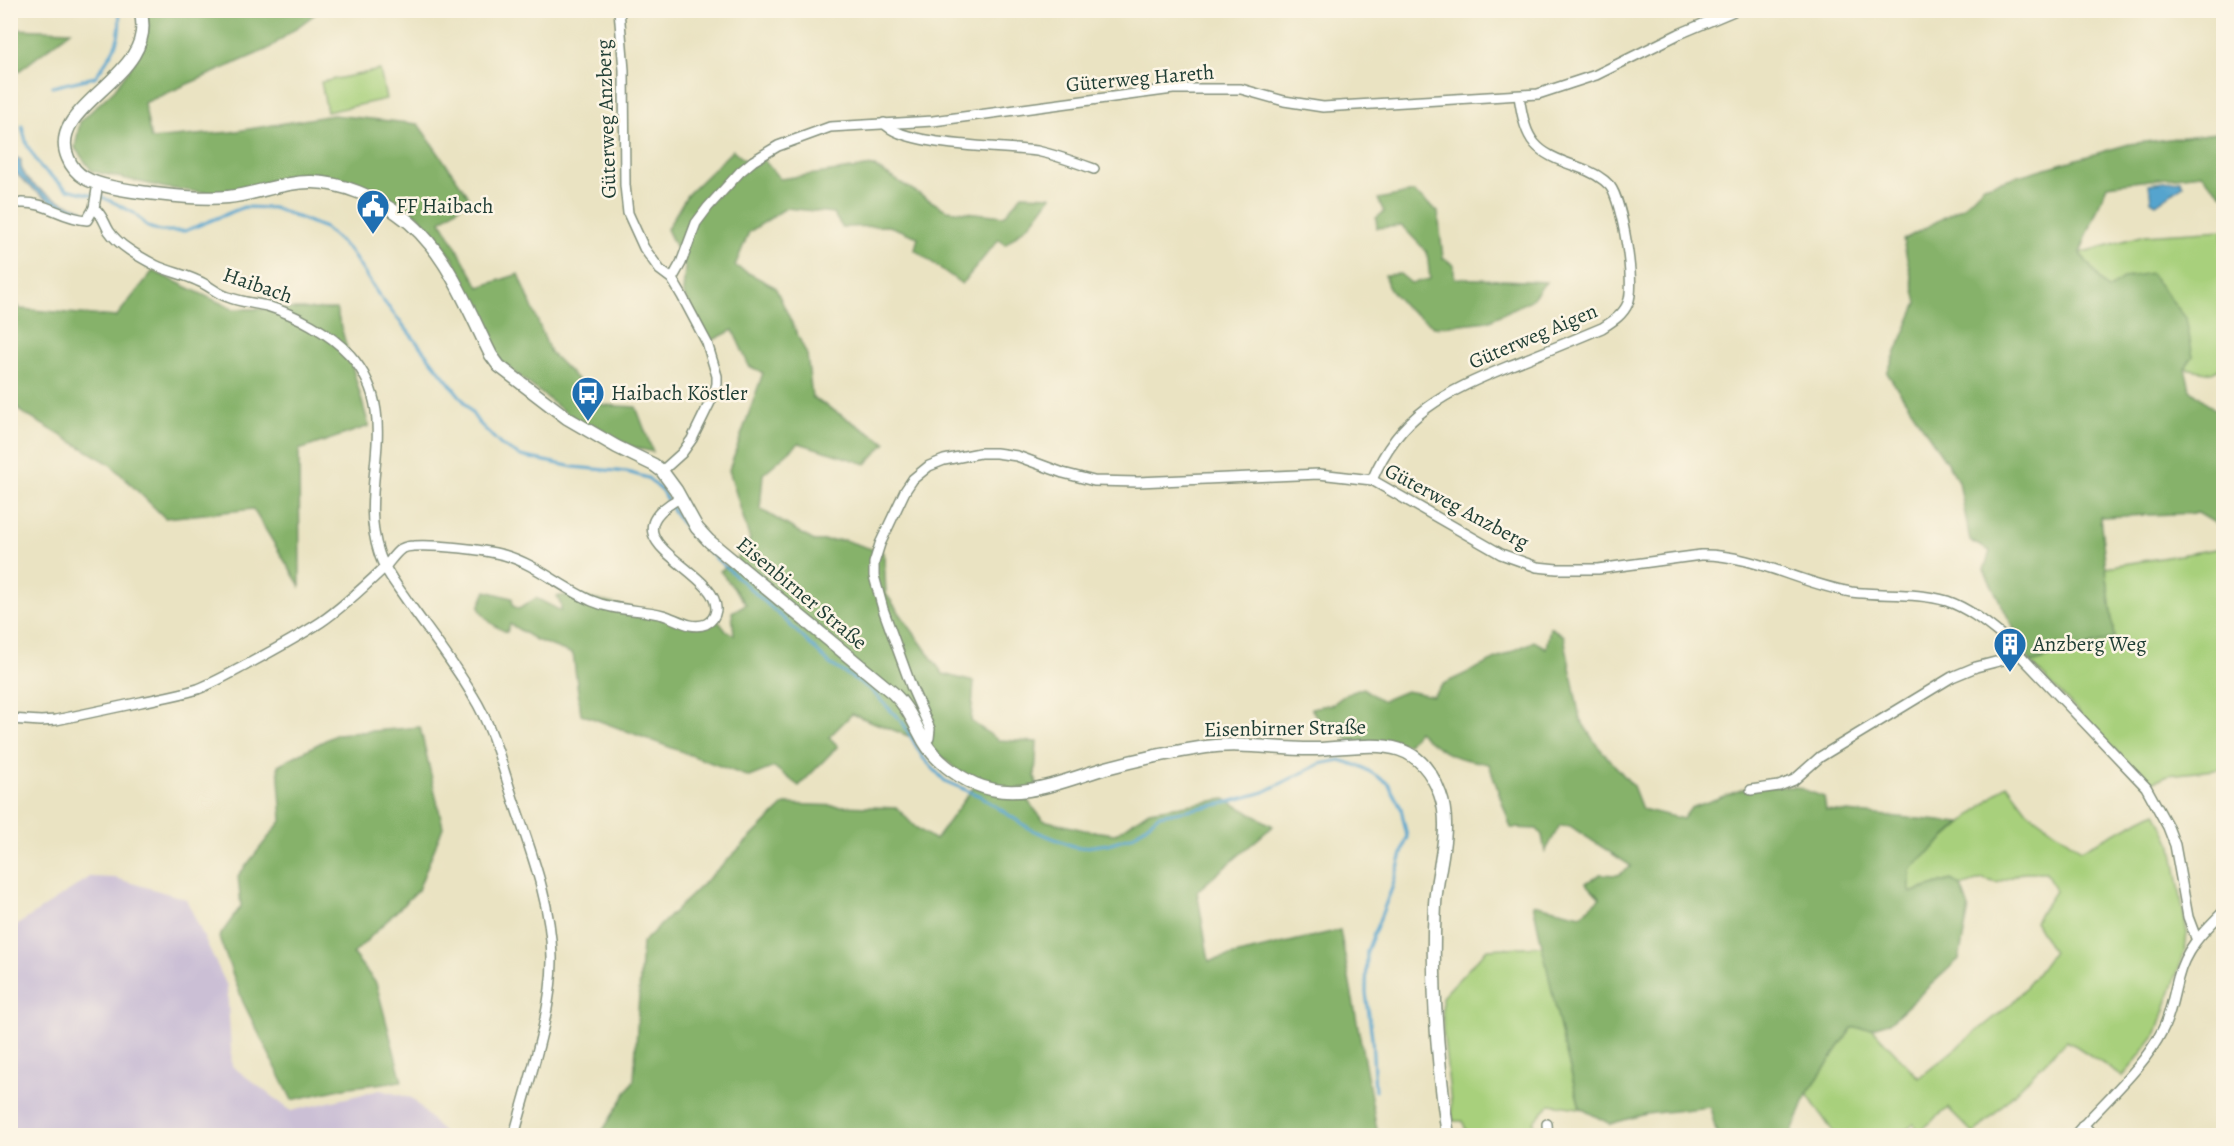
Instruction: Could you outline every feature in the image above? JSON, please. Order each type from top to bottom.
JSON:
[{"type":"main road","name":"Eisenbirner Straße","points":[[140,10],[143,30],[133,55],[123,71],[76,115],[64,138],[67,156],[72,165],[86,179],[96,197],[161,194],[210,199],[315,182],[349,189],[380,202],[415,226],[430,242],[491,355],[500,366],[567,418],[662,471],[674,502],[708,541],[898,697],[911,714],[924,741],[935,757],[945,766],[976,784],[1002,791],[1021,792],[1049,786],[1120,764],[1206,747],[1242,745],[1307,749],[1378,745],[1394,747],[1418,760],[1434,782],[1444,810],[1444,840],[1435,903],[1435,997],[1438,1066],[1448,1136]]},
{"type":"street","name":"Güterweg Anzberg","points":[[619,10],[624,70],[625,185],[628,213],[644,248],[660,270],[672,279],[707,343],[715,366],[717,384],[688,446],[662,471]]},
{"type":"street","name":"Güterweg Hareth","points":[[672,279],[681,263],[696,223],[723,190],[753,161],[778,146],[812,132],[849,124],[953,119],[1173,89],[1241,89],[1284,101],[1323,106],[1519,96],[1553,91],[1585,80],[1698,25],[1736,10]]},
{"type":"street","name":"Güterweg Aigen","points":[[1372,480],[1379,465],[1402,431],[1436,400],[1464,385],[1602,328],[1622,314],[1629,302],[1631,280],[1620,211],[1614,191],[1593,172],[1558,160],[1540,150],[1533,143],[1525,126],[1519,96]]},
{"type":"street","points":[[884,123],[893,131],[915,137],[966,145],[1047,153],[1094,169]]},
{"type":"street","points":[[21,203],[39,203],[64,215],[87,220],[96,197]]},
{"type":"street","name":"Haibach","points":[[96,197],[100,213],[112,236],[143,258],[166,270],[197,280],[228,297],[268,306],[294,316],[332,339],[350,355],[364,375],[377,408],[379,430],[373,514],[377,545],[385,567],[482,711],[517,810],[545,902],[552,942],[550,990],[514,1136]]},
{"type":"street","name":"Güterweg Anzberg","points":[[924,741],[929,738],[930,729],[911,686],[883,609],[874,576],[874,563],[880,544],[905,491],[913,478],[928,466],[953,458],[980,453],[996,453],[1017,456],[1063,473],[1094,481],[1138,482],[1319,474],[1372,480],[1501,554],[1537,567],[1580,570],[1718,554],[1852,592],[1946,601],[1983,620],[2138,777],[2154,800],[2175,845],[2188,916],[2196,938]]},
{"type":"street","points":[[10,719],[56,720],[199,688],[269,652],[322,621],[407,546],[488,552],[516,559],[595,603],[662,615],[696,626],[706,624],[715,614],[716,605],[711,594],[703,583],[663,550],[655,536],[654,523],[674,502]]},
{"type":"street","points":[[1751,790],[1779,786],[1794,780],[1820,757],[1945,681],[1976,667],[2007,660],[2017,653]]},
{"type":"street","points":[[2074,1136],[2155,1043],[2168,1018],[2184,958],[2196,938],[2223,911]]},
{"type":"street","points":[[1546,1125],[1548,1136]]},
{"type":"street","points":[[2083,1125],[2094,1136]]},
{"type":"shaded area","points":[[90,877],[115,878],[186,899],[227,986],[232,1066],[291,1111],[380,1090],[412,1098],[445,1135],[11,1135],[11,929]]},
{"type":"green space","points":[[143,11],[319,11],[268,49],[144,103],[151,139],[231,132],[333,115],[418,124],[470,198],[441,221],[479,287],[519,274],[550,352],[603,405],[636,407],[653,452],[621,444],[577,421],[501,362],[483,332],[453,258],[418,215],[385,198],[325,175],[218,194],[166,188],[92,171],[75,148],[80,122],[115,89],[139,55],[149,25]]},
{"type":"green space","points":[[11,29],[71,31],[11,77]]},
{"type":"green space","points":[[380,70],[386,99],[327,112],[321,82]]},
{"type":"green space","points":[[2223,132],[2223,195],[2201,174],[2107,185],[2080,253],[2108,290],[2124,278],[2150,273],[2186,318],[2193,356],[2185,368],[2190,389],[2223,416],[2223,528],[2198,513],[2100,517],[2114,638],[2031,663],[1984,570],[1990,551],[1970,541],[1959,481],[1887,373],[1917,303],[1903,240],[1963,207],[1984,186],[2129,144]]},
{"type":"green space","points":[[733,150],[749,164],[761,157],[780,179],[873,166],[946,210],[1004,216],[1022,195],[1052,196],[1034,220],[1005,245],[999,239],[962,284],[915,250],[918,237],[889,226],[842,227],[833,213],[786,208],[749,232],[735,266],[775,287],[807,355],[812,397],[886,443],[866,464],[799,443],[763,474],[760,509],[814,541],[844,540],[884,553],[886,594],[943,674],[974,682],[971,721],[998,740],[1037,742],[1035,776],[1038,789],[1021,792],[1043,820],[1084,830],[1115,834],[1149,811],[1225,799],[1273,826],[1197,891],[1209,961],[1340,930],[1378,1135],[600,1135],[634,1080],[642,943],[785,804],[897,808],[915,827],[935,840],[975,785],[924,742],[852,714],[829,737],[838,746],[799,786],[774,767],[749,777],[581,714],[573,654],[536,640],[510,624],[507,632],[502,630],[487,619],[479,607],[486,591],[512,598],[513,606],[519,609],[536,598],[561,611],[557,596],[574,595],[702,624],[713,614],[726,631],[734,635],[732,612],[746,604],[720,571],[734,562],[750,540],[729,470],[763,373],[749,366],[733,330],[707,343],[683,292],[685,267],[667,229],[687,195]]},
{"type":"green space","points":[[1414,192],[1438,212],[1443,258],[1454,265],[1454,278],[1546,282],[1531,300],[1488,321],[1435,327],[1406,308],[1388,287],[1385,275],[1400,274],[1411,283],[1430,279],[1427,252],[1402,226],[1377,228],[1376,218],[1384,212],[1378,199]]},
{"type":"green space","points":[[2223,230],[2223,367],[2212,373],[2185,368],[2124,278],[2108,290],[2080,253],[2145,235]]},
{"type":"green space","points":[[153,271],[233,309],[336,309],[369,426],[299,450],[300,586],[253,509],[165,518],[110,464],[21,412],[11,399],[10,293],[20,309],[116,317]]},
{"type":"green space","points":[[2223,548],[2223,769],[2168,775],[2148,784],[2031,663],[2114,638],[2106,567]]},
{"type":"green space","points":[[1550,627],[1564,636],[1580,719],[1596,744],[1633,786],[1642,809],[1683,819],[1691,808],[1752,786],[1797,787],[1824,797],[1826,810],[1961,823],[1910,870],[1910,893],[1951,880],[1961,886],[1969,908],[1959,959],[1889,1023],[1872,1028],[1852,1028],[1807,1094],[1791,1135],[1717,1135],[1710,1107],[1646,1114],[1610,1124],[1580,1108],[1533,904],[1581,915],[1600,898],[1586,883],[1600,874],[1618,875],[1631,866],[1570,826],[1560,825],[1545,852],[1542,835],[1537,829],[1511,828],[1489,764],[1450,755],[1418,731],[1408,744],[1350,742],[1340,733],[1346,721],[1319,721],[1311,708],[1333,704],[1345,695],[1363,688],[1382,701],[1406,691],[1433,696],[1443,684],[1534,641],[1546,648]]},
{"type":"green space","points":[[420,727],[443,827],[418,890],[353,954],[376,983],[402,1081],[349,1087],[292,1100],[243,1002],[219,937],[241,906],[238,876],[282,820],[278,765],[337,734]]},
{"type":"green space","points":[[2007,784],[2028,812],[2081,850],[2156,812],[2172,846],[2187,933],[2185,950],[2157,1033],[2123,1077],[2067,1040],[1974,1134],[1948,1108],[1919,1132],[1913,1124],[1898,1135],[1835,1135],[1807,1094],[1852,1028],[1872,1028],[1919,1078],[2011,1004],[2053,952],[2035,921],[2055,891],[2046,872],[2023,872],[1997,883],[1983,879],[1961,886],[1951,880],[1909,893],[1910,869]]},
{"type":"green space","points":[[1543,946],[1580,1108],[1550,1104],[1533,1122],[1542,1135],[1467,1135],[1463,1121],[1453,1121],[1443,1031],[1442,997],[1487,949]]},
{"type":"water","points":[[11,149],[15,157],[21,160],[26,178],[44,192],[84,210],[83,213],[74,212],[54,203],[24,181],[11,167]]},
{"type":"water","points":[[2180,180],[2183,185],[2156,204],[2151,201],[2149,184]]},
{"type":"waterway","points":[[52,87],[95,77],[118,39],[119,10]]},
{"type":"waterway","points":[[22,126],[27,145],[41,168],[67,189],[102,197],[115,203],[134,213],[148,227],[160,231],[185,231],[244,207],[274,208],[325,228],[350,251],[378,294],[478,422],[502,446],[521,456],[573,467],[627,472],[648,478],[662,491],[692,537],[783,618],[830,664],[870,689],[903,723],[923,758],[945,781],[980,796],[1030,829],[1078,848],[1108,844],[1133,836],[1159,815],[1221,804],[1264,792],[1320,764],[1340,760],[1362,767],[1388,783],[1401,808],[1407,837],[1392,888],[1367,951],[1366,993],[1372,1037],[1375,1091]]},
{"type":"place","name":"FF Haibach","points":[[373,235]]},
{"type":"place","name":"Haibach Köstler","points":[[588,422]]},
{"type":"place","name":"Anzberg Weg","points":[[2010,673]]}]
